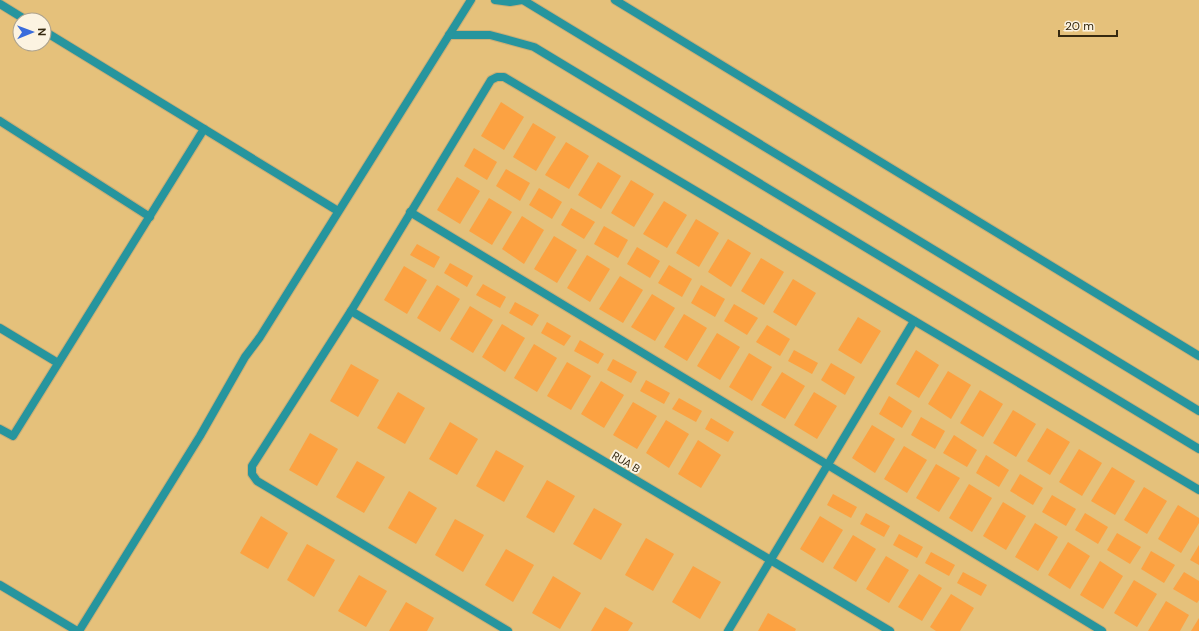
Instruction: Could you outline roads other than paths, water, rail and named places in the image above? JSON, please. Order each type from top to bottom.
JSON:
[{"type":"street","points":[[0,585],[78,631],[200,436],[245,357],[260,337],[471,0]]},
{"type":"street","points":[[495,0],[510,2],[522,0],[1199,411]]},
{"type":"street","points":[[615,0],[1199,356]]},
{"type":"street","points":[[0,4],[13,12]]},
{"type":"street","points":[[449,35],[490,34],[534,47],[1199,449]]},
{"type":"street","points":[[52,36],[338,211]]},
{"type":"street","points":[[508,631],[257,481],[252,474],[252,466],[351,311],[491,80],[497,77],[504,77],[1199,490]]},
{"type":"street","points":[[0,121],[150,217]]},
{"type":"street","points":[[0,429],[13,436],[204,130]]},
{"type":"street","points":[[410,212],[1102,631]]},
{"type":"street","name":"RUA B","points":[[351,311],[890,631]]},
{"type":"street","points":[[728,631],[914,321]]},
{"type":"street","points":[[0,328],[58,363]]}]
